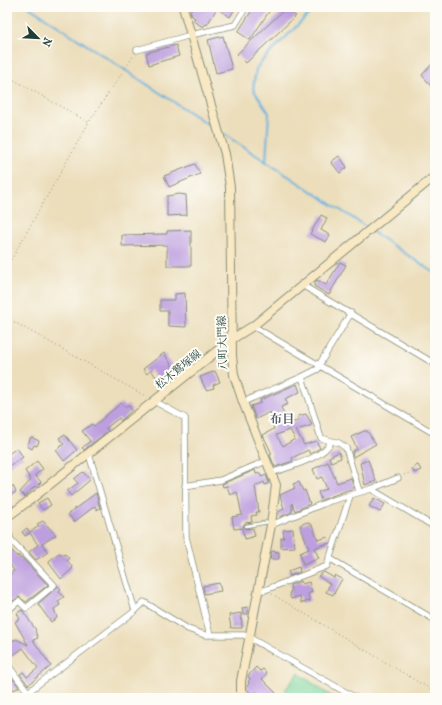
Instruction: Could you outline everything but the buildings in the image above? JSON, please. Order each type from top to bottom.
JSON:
[{"type":"main road","name":"八町大門線","points":[[183,7],[226,154],[230,187],[232,339],[234,375],[242,402],[276,484],[272,523],[261,590],[241,681],[241,698]]},
{"type":"main road","name":"松木鷲塚線","points":[[7,517],[90,454],[232,339],[252,326],[435,176]]},
{"type":"street","points":[[137,50],[235,25],[246,7]]},
{"type":"street","points":[[302,285],[435,364]]},
{"type":"street","points":[[242,402],[318,369],[351,313]]},
{"type":"street","points":[[252,326],[435,434]]},
{"type":"street","points":[[302,377],[321,438],[339,443],[346,448],[359,491]]},
{"type":"street","points":[[154,401],[185,418],[186,537],[210,636]]},
{"type":"street","points":[[271,473],[310,459],[329,447],[331,441]]},
{"type":"street","points":[[90,454],[135,611]]},
{"type":"street","points":[[185,486],[220,480],[266,461]]},
{"type":"street","points":[[272,523],[330,501],[350,496],[359,491],[371,489],[398,478]]},
{"type":"street","points":[[371,489],[435,527]]},
{"type":"street","points":[[261,590],[327,566],[350,496]]},
{"type":"street","points":[[7,527],[11,540],[54,585],[26,608],[19,602],[7,611]]},
{"type":"street","points":[[329,558],[435,620]]},
{"type":"street","points":[[23,698],[28,692],[135,611],[144,602],[188,629],[205,636],[244,635],[356,698]]},
{"type":"street","points":[[7,664],[34,698]]},
{"type":"lane","points":[[246,526],[272,523]]},
{"type":"path","points":[[7,267],[89,122],[137,50]]},
{"type":"path","points":[[7,76],[89,122]]},
{"type":"path","points":[[7,318],[154,401]]},
{"type":"path","points":[[398,478],[411,472]]},
{"type":"path","points":[[261,590],[435,692]]},
{"type":"green space","points":[[298,673],[331,696],[329,698],[311,698],[307,694],[304,698],[290,698],[292,696],[285,690]]},
{"type":"waterway","points":[[29,7],[215,129]]},
{"type":"waterway","points":[[266,162],[269,113],[253,89],[256,69],[262,61],[316,7]]},
{"type":"waterway","points":[[222,133],[368,228]]},
{"type":"waterway","points":[[371,231],[435,273]]},
{"type":"district","name":"布目","points":[[282,419]]}]
